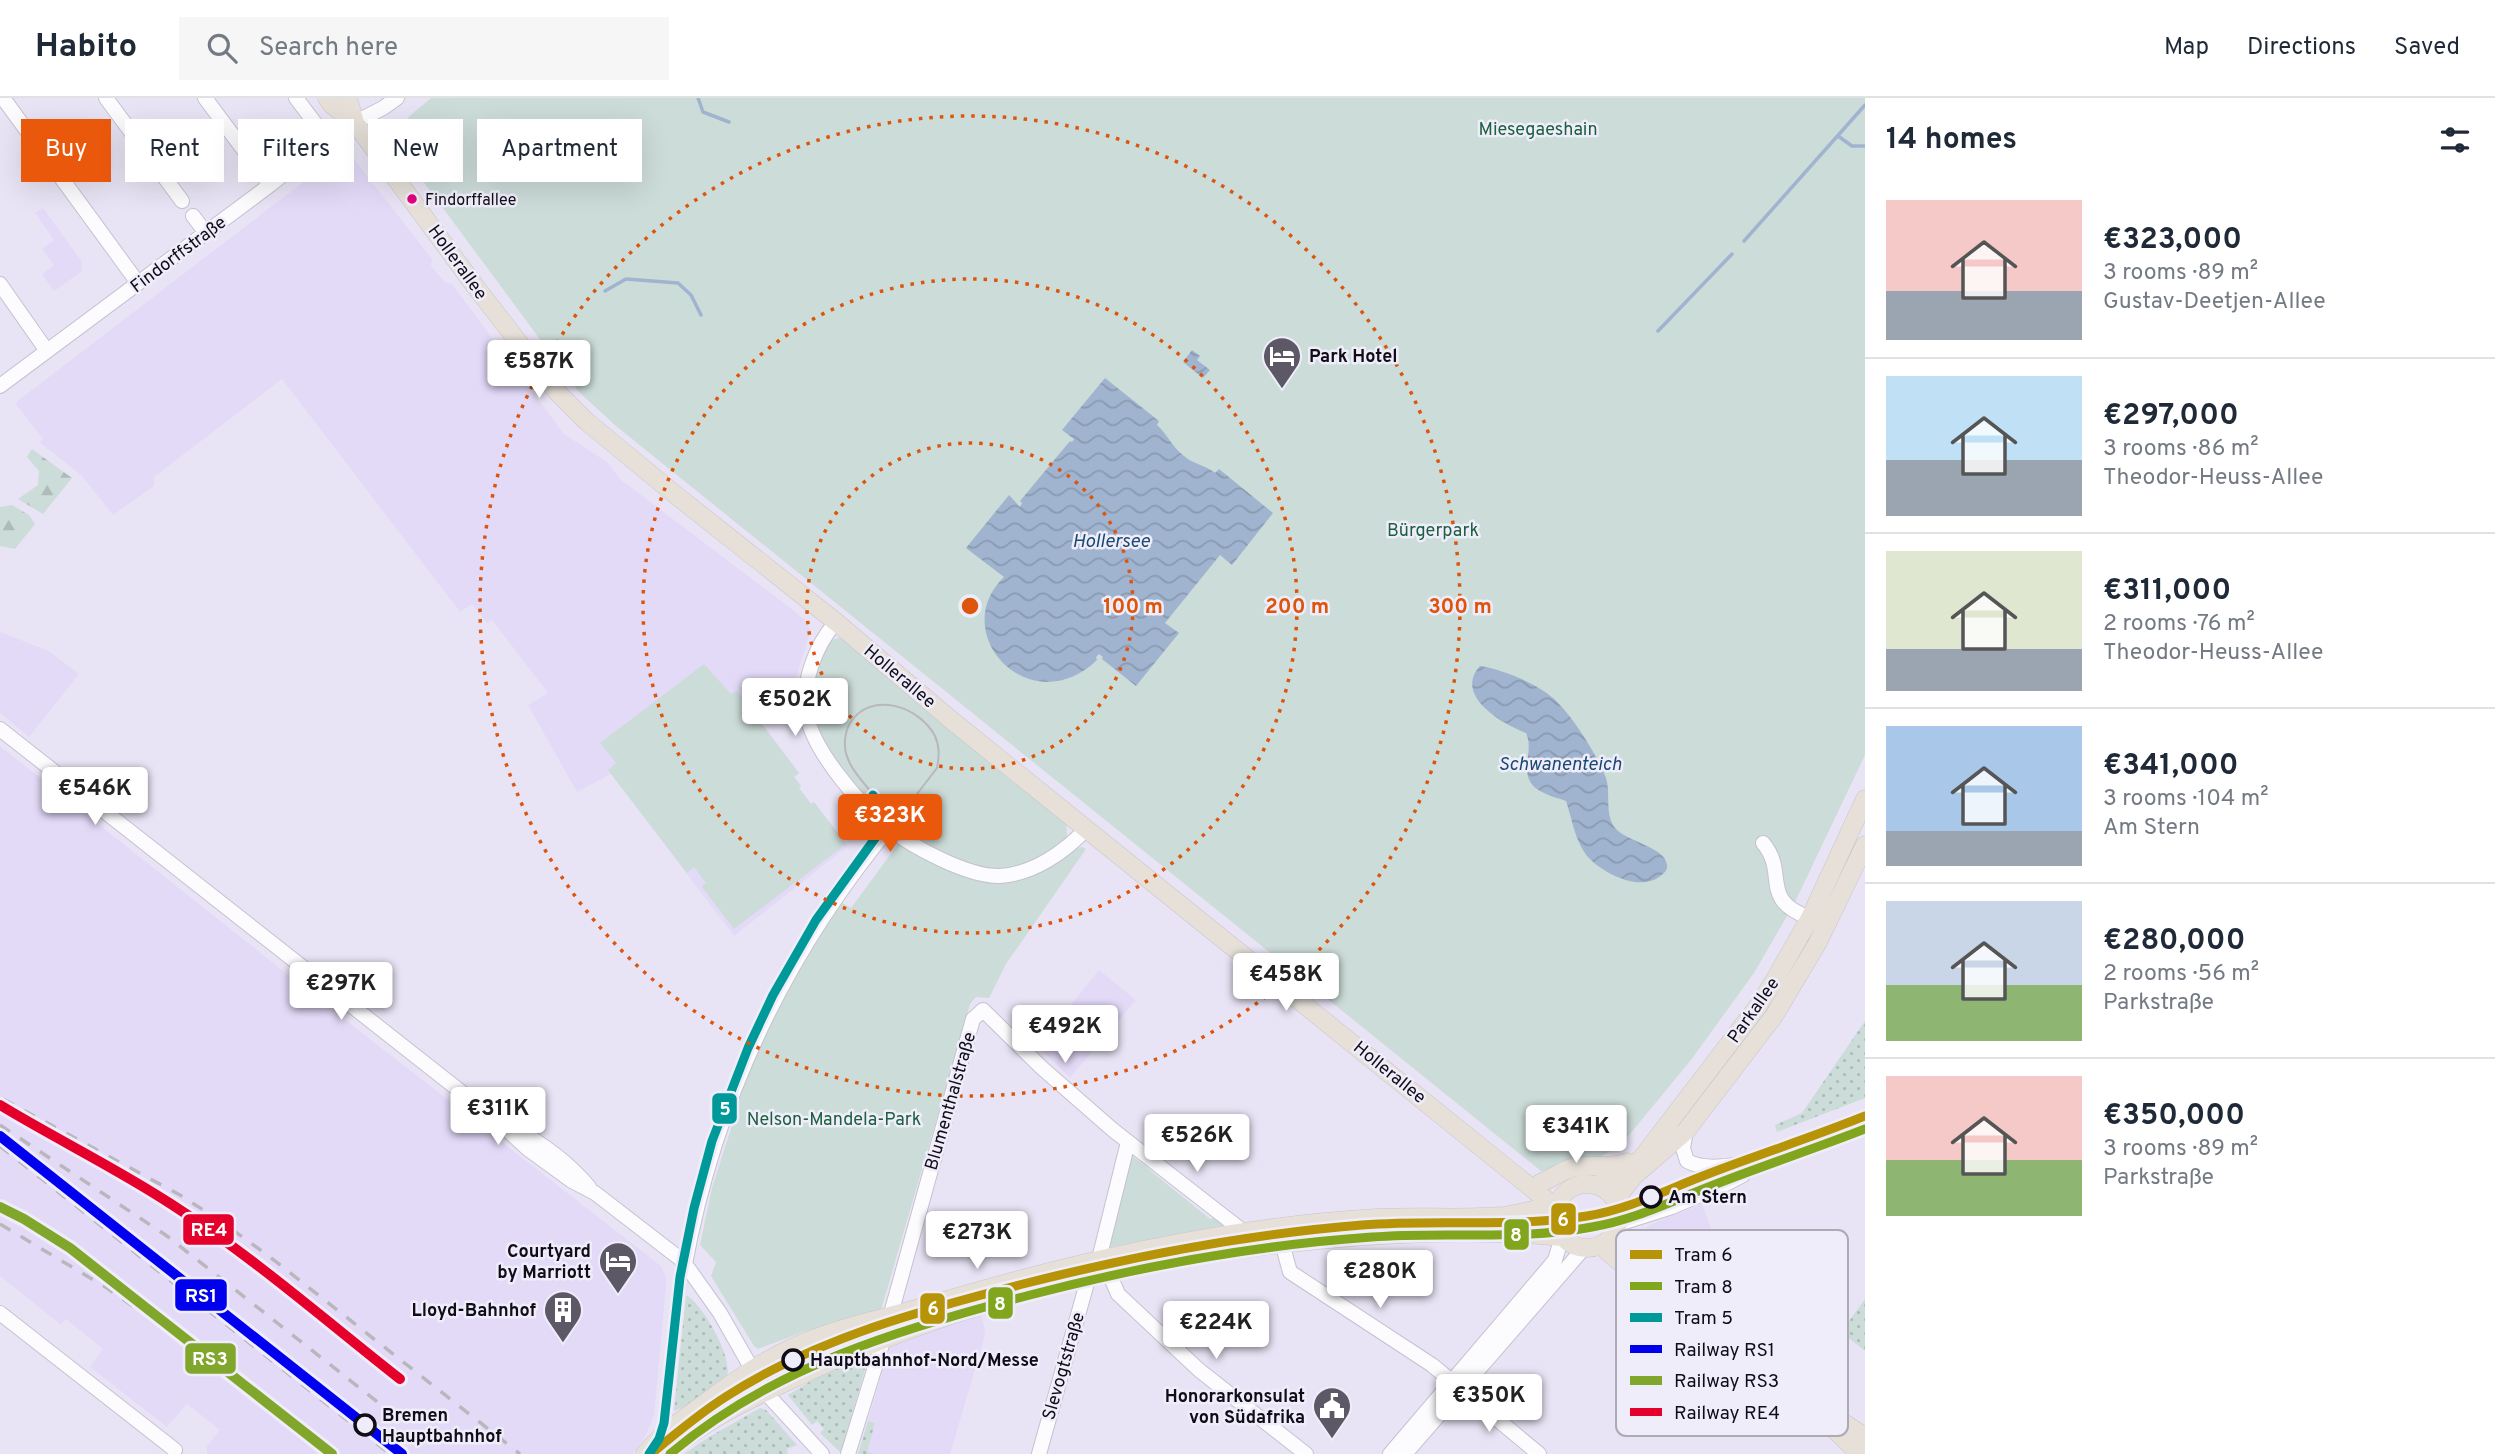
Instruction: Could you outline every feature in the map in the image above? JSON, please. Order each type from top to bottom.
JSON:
[{"type":"main road","points":[[327,98],[355,123]]},
{"type":"main road","points":[[348,98],[355,123]]},
{"type":"main road","name":"Hollerallee","points":[[355,123],[557,392],[624,453],[1555,1207]]},
{"type":"main road","name":"Parkallee","points":[[1596,1185],[1627,1170],[1640,1159],[1758,1006],[1810,918],[1865,799]]},
{"type":"main road","name":"Parkallee","points":[[1615,1200],[1634,1176],[1686,1131],[1743,1058],[1795,983],[1865,845]]},
{"type":"main road","points":[[1540,1183],[1574,1167],[1608,1167],[1624,1163],[1648,1149]]},
{"type":"main road","name":"Hollerallee","points":[[1508,1167],[1540,1183],[1567,1190]]},
{"type":"main road","points":[[1604,1238],[1619,1214],[1615,1200],[1604,1188],[1596,1185],[1578,1185],[1567,1190],[1555,1207],[1555,1225],[1562,1237],[1570,1243],[1604,1238],[1616,1248]]},
{"type":"main road","points":[[645,1454],[666,1431],[751,1370],[785,1351],[828,1332],[890,1317],[984,1288],[1104,1266],[1244,1232],[1376,1218],[1506,1216],[1541,1207],[1555,1207]]},
{"type":"main road","points":[[667,1454],[742,1403],[884,1338],[988,1304],[1086,1278],[1104,1266],[1376,1234],[1507,1232],[1562,1237]]},
{"type":"main road","points":[[1848,1426],[1865,1437]]},
{"type":"main road","points":[[1841,1436],[1860,1454]]},
{"type":"street","points":[[3,98],[138,284]]},
{"type":"street","points":[[106,98],[182,201]]},
{"type":"street","points":[[205,98],[238,141]]},
{"type":"street","points":[[296,98],[312,119]]},
{"type":"street","points":[[355,123],[397,98]]},
{"type":"street","name":"Findorffstraße","points":[[0,386],[275,182]]},
{"type":"street","points":[[193,216],[206,233]]},
{"type":"street","points":[[0,284],[47,351]]},
{"type":"street","points":[[836,622],[822,640],[811,669],[806,701],[807,717],[825,757],[842,779],[889,828],[964,870],[999,876],[1026,870],[1061,852],[1087,828]]},
{"type":"street","points":[[0,729],[493,1117],[534,1140],[578,1173],[595,1194],[685,1264],[720,1312],[765,1392],[822,1454]]},
{"type":"street","points":[[685,1264],[700,1196],[720,1126],[758,1031],[810,935],[845,884],[889,828]]},
{"type":"street","points":[[1763,843],[1771,852],[1779,897],[1792,912],[1810,918]]},
{"type":"street","name":"Blumenthalstraße","points":[[890,1317],[973,1019],[982,1010],[1042,1068],[1128,1143]]},
{"type":"street","points":[[1686,1131],[1683,1154],[1687,1161],[1704,1167],[1750,1163],[1865,1118]]},
{"type":"street","points":[[1244,1232],[1128,1143],[1104,1266],[1118,1294],[1199,1370],[1306,1454]]},
{"type":"street","points":[[1621,1230],[1724,1185],[1743,1175],[1750,1163]]},
{"type":"street","points":[[1390,1454],[1604,1238],[1616,1232]]},
{"type":"street","points":[[1405,1454],[1555,1260],[1562,1237]]},
{"type":"street","points":[[1282,1243],[1290,1272],[1458,1385],[1539,1454]]},
{"type":"street","name":"Slevogtstraße","points":[[1039,1454],[1087,1283],[1086,1278]]},
{"type":"street","points":[[0,1313],[175,1450]]},
{"type":"street","points":[[848,1454],[884,1338]]},
{"type":"shaded area","points":[[354,159],[368,177],[368,182],[372,182],[432,259],[431,266],[445,282],[452,284],[564,434],[607,462],[620,479],[805,620],[811,630],[794,684],[795,714],[765,712],[772,723],[762,724],[799,773],[794,777],[801,786],[799,788],[811,804],[814,802],[848,846],[734,936],[611,774],[577,792],[528,705],[548,693],[492,620],[487,623],[472,604],[460,612],[282,379],[154,477],[154,486],[113,515],[81,475],[39,442],[43,439],[15,403],[303,182],[354,182]]},
{"type":"shaded area","points":[[43,208],[82,262],[81,272],[54,291],[42,274],[54,265],[42,249],[54,240],[35,213]]},
{"type":"shaded area","points":[[0,632],[49,651],[79,674],[29,737],[0,713]]},
{"type":"shaded area","points":[[0,746],[661,1266],[666,1277],[666,1287],[654,1415],[645,1437],[633,1454],[207,1454],[207,1446],[220,1430],[187,1404],[167,1427],[90,1367],[103,1349],[66,1319],[61,1325],[0,1276]]},
{"type":"shaded area","points":[[1099,970],[1136,1000],[1070,1078],[1038,1046]]},
{"type":"shaded area","points":[[1702,1204],[1710,1230],[1644,1230],[1649,1225]]},
{"type":"shaded area","points":[[981,1315],[985,1329],[984,1339],[950,1454],[858,1454],[891,1343]]},
{"type":"green space","name":"Bürgerpark","points":[[431,98],[1865,98],[1865,755],[1795,902],[1754,973],[1691,1060],[1620,1146],[1600,1157],[1541,1171],[616,426],[579,392],[424,182],[463,182],[463,119],[408,119]]},
{"type":"green space","points":[[32,449],[72,478],[43,514],[18,499],[38,485],[39,471],[27,457]]},
{"type":"green space","points":[[12,505],[29,515],[35,524],[15,549],[0,546],[0,507]]},
{"type":"green space","points":[[839,638],[847,641],[1066,820],[1067,838],[1025,866],[993,871],[944,856],[905,833],[885,817],[866,800],[834,761],[813,720],[810,699],[814,678],[821,658],[832,640]]},
{"type":"green space","points":[[704,664],[731,694],[737,691],[799,773],[794,777],[801,786],[799,788],[811,804],[814,802],[846,844],[734,929],[702,887],[706,883],[694,867],[687,873],[608,770],[616,763],[600,743]]},
{"type":"green space","name":"Nelson-Mandela-Park","points":[[901,840],[994,880],[1019,880],[1044,870],[1078,848],[1086,849],[1006,964],[989,998],[976,997],[970,1004],[881,1310],[803,1332],[758,1349],[711,1276],[716,1262],[700,1245],[712,1188],[736,1113],[732,1110],[791,980],[839,901],[851,908]]},
{"type":"green space","points":[[1865,1021],[1865,1098],[1777,1132],[1775,1125],[1802,1113]]},
{"type":"green space","points":[[1131,1155],[1210,1219],[1215,1217],[1225,1225],[1106,1248]]},
{"type":"green space","points":[[686,1295],[693,1300],[715,1332],[728,1368],[727,1376],[691,1404],[674,1411]]},
{"type":"green space","points":[[1865,1299],[1865,1351],[1848,1338],[1848,1322]]},
{"type":"green space","points":[[870,1352],[841,1453],[820,1433],[824,1429],[817,1421],[812,1425],[788,1395],[824,1373]]},
{"type":"green space","points":[[760,1408],[766,1410],[797,1445],[787,1449],[788,1454],[684,1454],[709,1437]]},
{"type":"green space","points":[[868,1421],[875,1423],[867,1452],[873,1454],[858,1454]]},
{"type":"water","points":[[1192,350],[1200,356],[1197,360],[1210,370],[1203,378],[1183,362]]},
{"type":"water","name":"Hollersee","points":[[1105,378],[1159,421],[1157,425],[1184,456],[1215,473],[1219,469],[1273,513],[1232,565],[1220,555],[1165,623],[1179,633],[1136,686],[1099,654],[1097,660],[1071,677],[1046,682],[1023,677],[1004,664],[990,645],[985,623],[989,599],[1004,577],[966,548],[1009,495],[1020,507],[1020,501],[1074,439],[1062,430]]},
{"type":"water","name":"Schwanenteich","points":[[1480,666],[1508,673],[1528,682],[1546,692],[1568,714],[1583,735],[1606,778],[1612,824],[1622,834],[1660,854],[1667,865],[1664,873],[1650,881],[1631,881],[1610,874],[1587,856],[1577,837],[1566,801],[1544,793],[1530,781],[1527,773],[1529,749],[1526,733],[1494,716],[1477,698],[1473,677]]},
{"type":"waterway","points":[[698,98],[703,112],[729,122]]},
{"type":"waterway","points":[[1744,241],[1865,105]]},
{"type":"waterway","points":[[1838,136],[1852,146],[1865,146]]},
{"type":"waterway","points":[[1658,331],[1732,254]]},
{"type":"waterway","points":[[605,291],[626,279],[678,283],[691,295],[701,315]]},
{"type":"tram line","points":[[861,867],[937,768],[939,752],[935,736],[928,725],[907,710],[882,705],[870,707],[859,713],[846,732],[846,755],[873,795]]},
{"type":"tram line","name":"5","points":[[649,1454],[659,1439],[664,1423],[680,1277],[694,1208],[712,1141],[748,1048],[773,995],[816,920],[876,837],[880,813],[873,795]]},
{"type":"tram line","name":"6","points":[[651,1454],[707,1409],[762,1376],[835,1342],[950,1303],[1110,1263],[1278,1234],[1390,1223],[1531,1222],[1603,1213],[1634,1204],[1865,1116]]},
{"type":"tram line","name":"8","points":[[670,1454],[751,1397],[795,1374],[887,1337],[982,1308],[1157,1266],[1285,1245],[1399,1235],[1538,1234],[1608,1224],[1865,1129]]},
{"type":"railway","points":[[3,1099],[180,1195],[219,1220],[520,1454]]},
{"type":"railway","points":[[0,1125],[167,1236],[380,1404]]},
{"type":"railway","points":[[0,1146],[390,1454]]},
{"type":"railway","points":[[0,1224],[107,1288],[138,1310]]},
{"type":"rail line","name":"RE4","points":[[0,1105],[129,1178],[201,1224],[400,1379]]},
{"type":"rail line","name":"RS1","points":[[0,1136],[402,1454]]},
{"type":"rail line","name":"RS3","points":[[0,1207],[70,1248],[332,1454]]},
{"type":"place","name":"Findorffallee","points":[[412,199]]},
{"type":"place","name":"Park Hotel","points":[[1282,390]]},
{"type":"place","name":"Am Stern","points":[[1651,1197]]},
{"type":"place","name":"Courtyard by Marriott","points":[[618,1295]]},
{"type":"place","name":"Lloyd-Bahnhof","points":[[563,1344]]},
{"type":"place","name":"Hauptbahnhof-Nord/Messe","points":[[793,1360]]},
{"type":"place","name":"Bremen Hauptbahnhof","points":[[365,1425]]},
{"type":"place","name":"Honorarkonsulat von Südafrika","points":[[1332,1440]]},
{"type":"park label","name":"Miesegaeshain","points":[[1538,129]]}]
